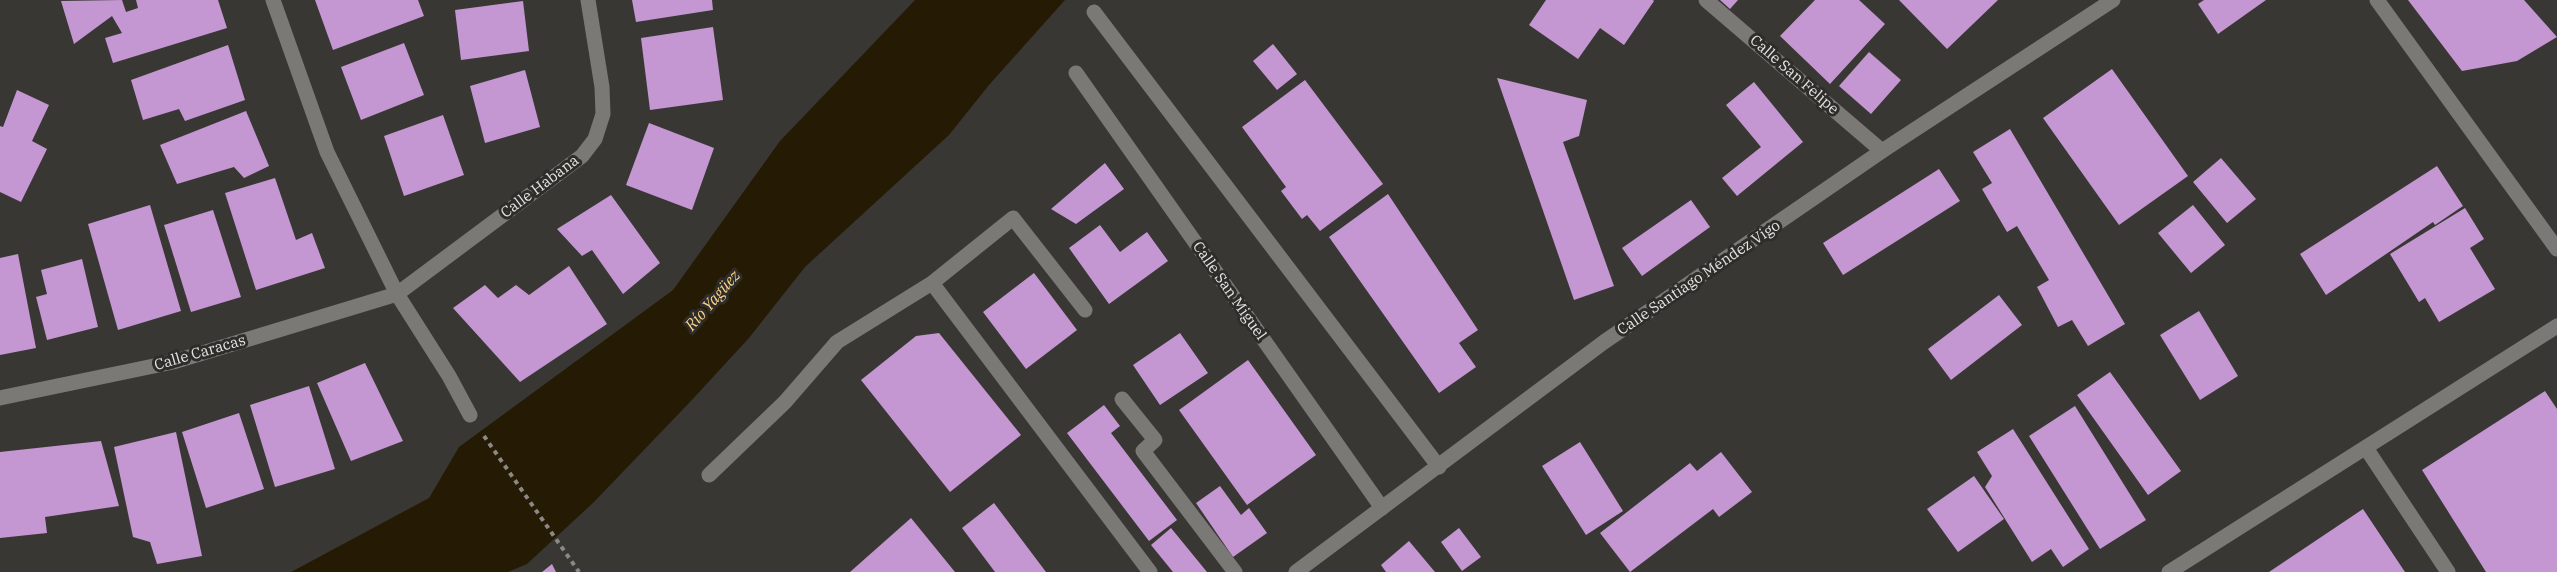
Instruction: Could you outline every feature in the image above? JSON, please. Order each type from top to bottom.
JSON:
[{"type":"street","points":[[273,0],[327,152],[397,294],[449,376],[470,416]]},
{"type":"street","name":"Calle Habana","points":[[397,294],[582,156],[595,139],[603,114],[588,0]]},
{"type":"street","name":"Calle San Felipe","points":[[1706,0],[1882,151]]},
{"type":"street","name":"Calle Santiago Méndez Vigo","points":[[1296,572],[1604,342],[1882,151],[2113,0]]},
{"type":"street","points":[[2377,0],[2557,249]]},
{"type":"street","points":[[1094,12],[1438,467]]},
{"type":"street","name":"Calle San Miguel","points":[[1076,73],[1382,508]]},
{"type":"street","points":[[709,475],[785,402],[837,342],[932,284],[1013,218],[1085,310]]},
{"type":"street","points":[[932,284],[1150,572]]},
{"type":"street","name":"Calle Caracas","points":[[0,398],[173,362],[397,294]]},
{"type":"street","points":[[2169,572],[2557,326]]},
{"type":"street","points":[[1122,399],[1155,440],[1143,452],[1235,572]]},
{"type":"street","points":[[2366,448],[2448,572]]},
{"type":"path","points":[[470,416],[579,572]]},
{"type":"water","name":"Río Yagüez","points":[[915,0],[1065,0],[989,85],[949,135],[805,267],[749,338],[691,401],[593,503],[527,564],[508,572],[291,572],[429,498],[459,447],[673,290],[780,141]]},
{"type":"building","points":[[122,0],[126,12],[138,8],[136,0],[218,0],[227,28],[113,63],[105,38],[122,33],[112,16],[74,44],[61,1]]},
{"type":"building","points":[[315,0],[418,0],[424,16],[333,50]]},
{"type":"building","points":[[632,0],[712,0],[713,10],[636,22]]},
{"type":"building","points":[[1546,0],[1654,1],[1624,45],[1600,28],[1578,59],[1529,25]]},
{"type":"building","points":[[1720,0],[1738,0],[1730,9]]},
{"type":"building","points":[[1815,0],[1859,0],[1885,24],[1830,84],[1780,36]]},
{"type":"building","points":[[1899,0],[1998,0],[1947,49]]},
{"type":"building","points":[[2204,0],[2266,0],[2218,34],[2198,4]]},
{"type":"building","points":[[2408,0],[2524,0],[2557,37],[2517,61],[2462,71]]},
{"type":"building","points":[[523,1],[529,51],[461,60],[455,10]]},
{"type":"building","points":[[713,27],[723,100],[650,110],[641,38]]},
{"type":"building","points":[[404,43],[424,95],[361,120],[341,67]]},
{"type":"building","points":[[1273,44],[1297,74],[1277,90],[1253,61]]},
{"type":"building","points":[[228,45],[245,100],[185,121],[179,109],[143,120],[131,80]]},
{"type":"building","points":[[1869,52],[1901,80],[1871,114],[1839,86]]},
{"type":"building","points":[[2112,69],[2188,176],[2119,225],[2043,118]]},
{"type":"building","points":[[525,70],[540,127],[485,143],[470,86]]},
{"type":"building","points":[[1497,78],[1587,100],[1579,136],[1563,142],[1614,286],[1574,300]]},
{"type":"building","points":[[1305,80],[1383,184],[1320,231],[1307,215],[1302,219],[1281,191],[1286,187],[1242,127]]},
{"type":"building","points":[[1754,82],[1803,142],[1737,196],[1722,178],[1761,147],[1726,105]]},
{"type":"building","points":[[17,90],[49,105],[32,141],[47,149],[21,202],[0,192],[0,126],[3,127]]},
{"type":"building","points":[[246,111],[269,166],[244,178],[234,167],[177,184],[160,145]]},
{"type":"building","points":[[443,115],[464,175],[404,196],[384,136]]},
{"type":"building","points":[[649,123],[714,148],[692,210],[626,185]]},
{"type":"building","points":[[2010,129],[2125,324],[2088,346],[2072,320],[2058,327],[2037,287],[2049,280],[2017,226],[2007,232],[1982,189],[1992,183],[1973,152]]},
{"type":"building","points":[[2221,158],[2256,199],[2227,223],[2193,182]]},
{"type":"building","points":[[1105,163],[1124,189],[1076,224],[1051,209]]},
{"type":"building","points":[[2437,166],[2463,206],[2435,225],[2433,222],[2326,295],[2300,254]]},
{"type":"building","points":[[1939,169],[1960,201],[1843,275],[1823,243]]},
{"type":"building","points":[[275,178],[296,240],[312,233],[325,268],[256,290],[225,193]]},
{"type":"building","points":[[1388,194],[1478,330],[1459,343],[1476,367],[1439,393],[1329,237]]},
{"type":"building","points":[[611,195],[660,263],[623,294],[592,250],[582,256],[557,229]]},
{"type":"building","points":[[1691,200],[1710,227],[1642,276],[1622,248]]},
{"type":"building","points":[[150,205],[181,311],[118,330],[88,224]]},
{"type":"building","points":[[2193,205],[2225,245],[2191,273],[2158,233]]},
{"type":"building","points":[[2465,208],[2484,239],[2470,248],[2495,289],[2439,322],[2425,298],[2419,302],[2390,254]]},
{"type":"building","points":[[213,210],[241,297],[191,312],[164,225]]},
{"type":"building","points":[[1100,225],[1120,252],[1147,232],[1168,261],[1109,304],[1069,248]]},
{"type":"building","points":[[18,254],[36,348],[0,355],[0,258]]},
{"type":"building","points":[[82,259],[98,327],[47,340],[36,297],[47,294],[41,270]]},
{"type":"building","points":[[569,266],[607,324],[520,382],[453,308],[485,285],[498,298],[516,285],[529,295]]},
{"type":"building","points":[[1034,273],[1077,330],[1026,369],[983,312]]},
{"type":"building","points":[[1999,295],[2022,325],[1951,380],[1928,349]]},
{"type":"building","points":[[2199,311],[2238,376],[2200,400],[2160,335]]},
{"type":"building","points":[[939,333],[1021,435],[950,492],[861,380],[916,336]]},
{"type":"building","points":[[1180,333],[1208,373],[1160,405],[1133,365]]},
{"type":"building","points":[[1248,360],[1316,455],[1247,505],[1179,410]]},
{"type":"building","points":[[365,363],[403,441],[351,461],[317,383]]},
{"type":"building","points":[[2110,372],[2181,471],[2148,495],[2077,395]]},
{"type":"building","points":[[309,386],[335,469],[275,487],[250,405]]},
{"type":"building","points":[[2545,391],[2557,409],[2557,572],[2486,572],[2422,470]]},
{"type":"building","points":[[1104,405],[1120,426],[1111,433],[1177,520],[1149,541],[1067,433]]},
{"type":"building","points":[[2075,406],[2146,520],[2100,549],[2029,436]]},
{"type":"building","points":[[239,413],[264,489],[206,508],[182,432]]},
{"type":"building","points":[[2013,429],[2089,549],[2063,567],[2051,549],[2032,562],[1985,487],[1992,476],[1977,452]]},
{"type":"building","points":[[176,432],[202,556],[157,564],[150,542],[133,537],[114,447]]},
{"type":"building","points":[[101,441],[119,506],[45,517],[47,533],[0,538],[0,452]]},
{"type":"building","points":[[1580,442],[1623,511],[1586,535],[1542,466]]},
{"type":"building","points":[[1721,452],[1752,492],[1719,517],[1713,509],[1630,572],[1600,533],[1690,463],[1697,471]]},
{"type":"building","points":[[1974,476],[2004,519],[1958,552],[1927,509]]},
{"type":"building","points":[[1220,486],[1241,515],[1249,508],[1267,533],[1233,557],[1196,503]]},
{"type":"building","points":[[994,503],[1046,572],[995,572],[962,528]]},
{"type":"building","points":[[2363,509],[2405,572],[2269,572]]},
{"type":"building","points":[[911,518],[955,572],[850,572]]},
{"type":"building","points":[[1171,528],[1207,572],[1173,572],[1151,545]]},
{"type":"building","points":[[1459,528],[1481,557],[1462,571],[1441,542]]},
{"type":"building","points":[[1409,541],[1435,572],[1386,572],[1381,565]]},
{"type":"building","points":[[552,564],[556,572],[542,572]]}]
